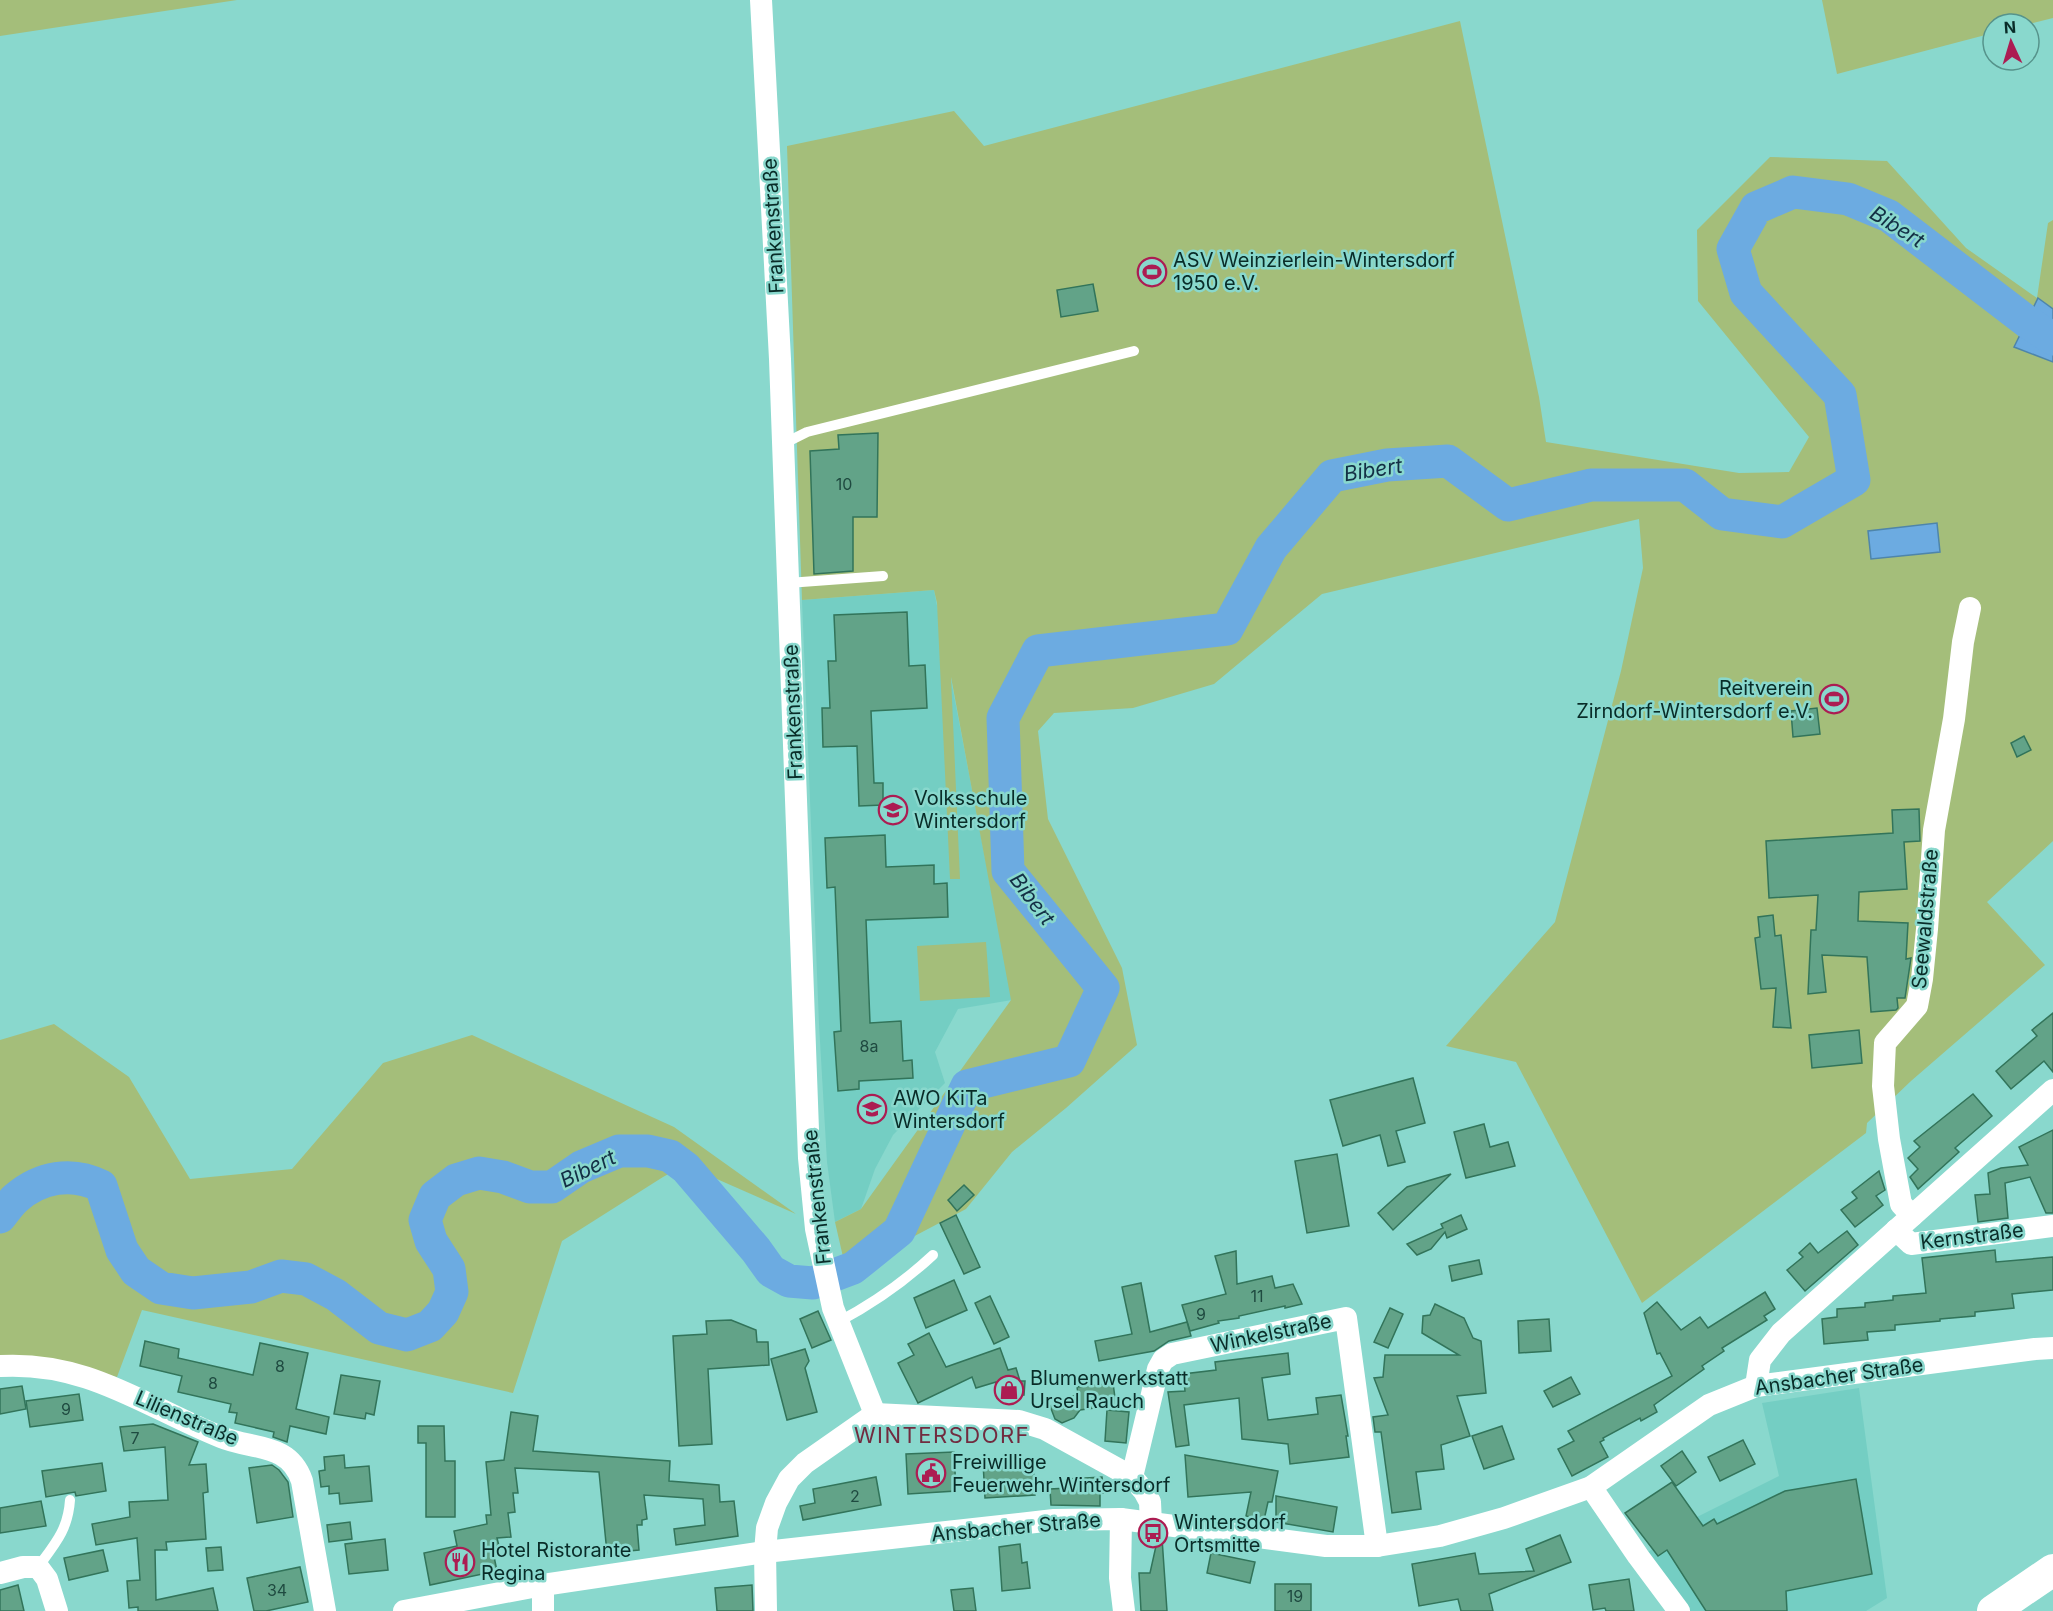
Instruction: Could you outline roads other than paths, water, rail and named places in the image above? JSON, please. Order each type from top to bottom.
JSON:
[{"type":"main road","points":[[1993,1611],[2053,1570]]},
{"type":"street","name":"Frankenstraße","points":[[761,0],[783,444],[809,1158],[818,1241],[835,1315],[875,1414]]},
{"type":"street","name":"Seewaldstraße","points":[[1904,1223],[1889,1139],[1883,1086],[1885,1043],[1917,1006],[1927,929],[1934,830],[1954,719],[1963,642],[1970,608]]},
{"type":"street","points":[[1756,1386],[1760,1360],[1781,1333],[2053,1090]]},
{"type":"street","name":"Kernstraße","points":[[1904,1223],[1911,1244],[2053,1226]]},
{"type":"street","name":"Winkelstraße","points":[[1132,1477],[1158,1369],[1163,1360],[1172,1354],[1346,1318],[1377,1546]]},
{"type":"street","name":"Ansbacher Straße","points":[[404,1611],[543,1585],[765,1552],[1054,1520],[1122,1519],[1326,1546],[1377,1546],[1440,1536],[1504,1518],[1591,1487],[1709,1405],[1756,1386],[2035,1348],[2053,1348]]},
{"type":"street","name":"Lilienstraße","points":[[0,1366],[25,1364],[63,1370],[98,1380],[224,1438],[258,1446],[288,1458],[294,1464],[302,1480],[325,1611]]},
{"type":"street","points":[[766,1611],[766,1528],[789,1479],[805,1464],[875,1414],[1019,1421],[1045,1428],[1132,1477],[1150,1502],[1151,1524]]},
{"type":"street","points":[[1591,1487],[1679,1611]]},
{"type":"street","points":[[1122,1519],[1120,1578],[1124,1611]]},
{"type":"street","points":[[0,1573],[23,1566],[38,1567],[47,1579],[57,1611]]},
{"type":"street","points":[[543,1585],[543,1611]]},
{"type":"lane","points":[[783,444],[807,432],[1134,351]]},
{"type":"lane","points":[[788,583],[883,576]]},
{"type":"lane","points":[[835,1315],[869,1306],[897,1287],[933,1255]]},
{"type":"lane","points":[[38,1567],[64,1531],[69,1518],[70,1500]]},
{"type":"waterway","name":"Bibert","points":[[0,1217],[16,1198],[35,1185],[57,1178],[90,1181],[101,1186],[122,1250],[136,1271],[161,1288],[193,1293],[251,1287],[281,1276],[306,1279],[336,1295],[379,1328],[407,1335],[430,1326],[443,1312],[452,1292],[449,1269],[431,1241],[425,1220],[435,1196],[456,1180],[479,1173],[503,1177],[530,1187],[552,1187],[581,1167],[619,1151],[648,1151],[670,1156],[686,1168],[771,1271],[789,1281],[813,1283],[853,1268],[899,1231],[967,1086],[1069,1061],[1103,988],[1008,871],[1003,718],[1038,651],[1227,629],[1271,548],[1332,476],[1387,465],[1448,461],[1508,505],[1591,485],[1685,485],[1722,514],[1782,522],[1854,480],[1840,395],[1746,293],[1733,249],[1756,208],[1793,192],[1848,199],[1889,216],[2026,321],[2053,339]]},
{"type":"place","name":"ASV Weinzierlein-Wintersdorf 1950 e.V.","points":[[1152,272]]},
{"type":"place","name":"Reitverein Zirndorf-Wintersdorf e.V.","points":[[1834,699]]},
{"type":"place","name":"Volksschule Wintersdorf","points":[[893,810]]},
{"type":"place","name":"AWO KiTa Wintersdorf","points":[[872,1109]]},
{"type":"place","name":"Blumenwerkstatt Ursel Rauch","points":[[1009,1390]]},
{"type":"place","name":"Freiwillige Feuerwehr Wintersdorf","points":[[931,1473]]},
{"type":"place","name":"Wintersdorf Ortsmitte","points":[[1153,1533]]},
{"type":"place","name":"Hotel Ristorante Regina","points":[[460,1562]]},
{"type":"district","name":"WINTERSDORF","points":[[942,1435]]}]
